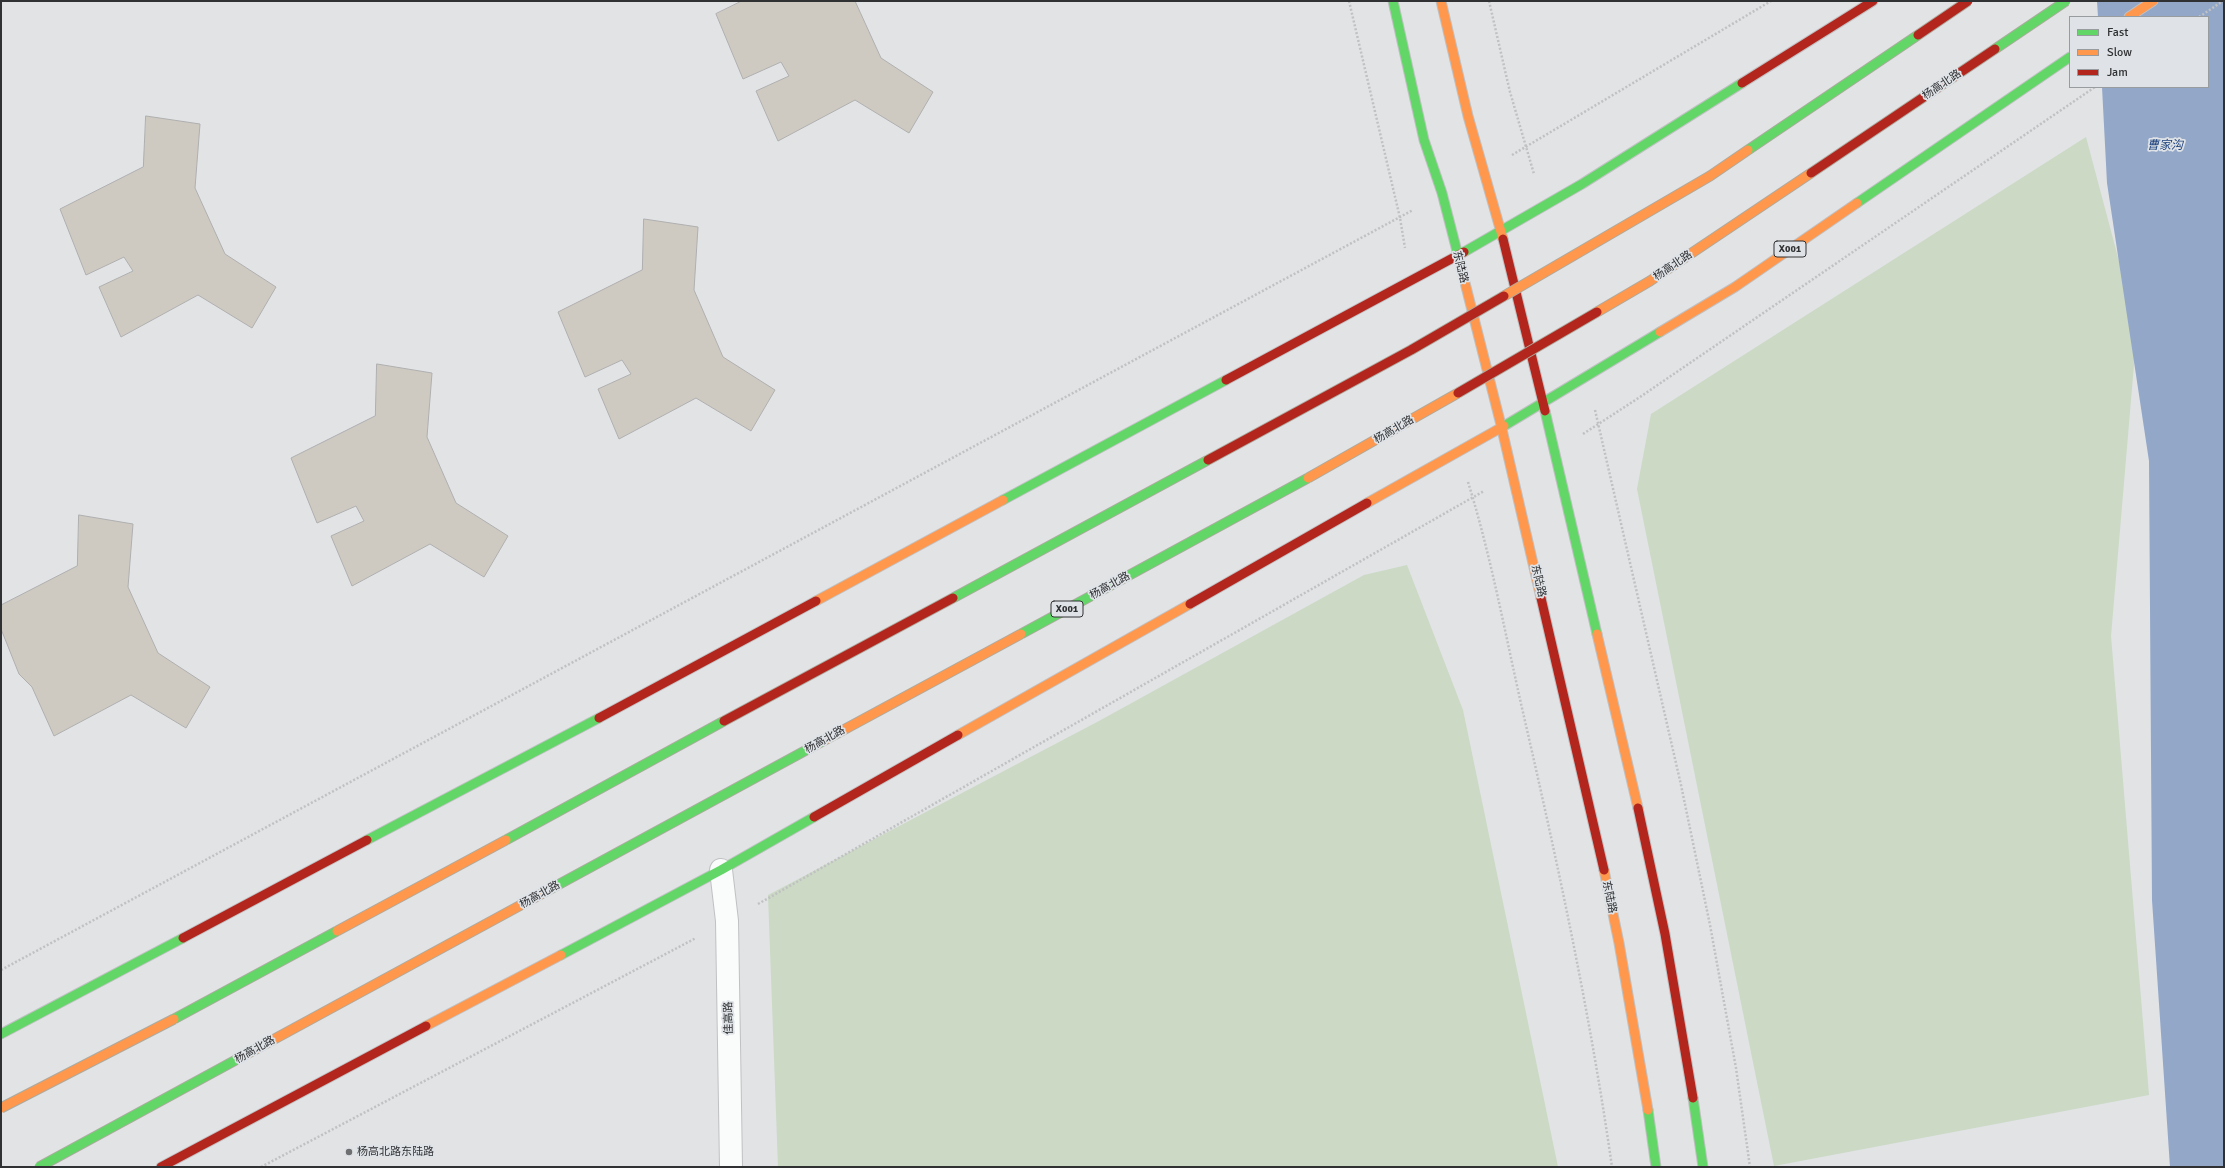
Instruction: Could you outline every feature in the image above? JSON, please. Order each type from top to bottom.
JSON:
[{"type":"main road","name":"东陆路","points":[[1393,1],[1424,140],[1442,193],[1501,425],[1590,805],[1619,943],[1644,1082],[1656,1167]]},
{"type":"main road","points":[[1441,1],[1468,116],[1501,231],[1542,404],[1555,451],[1634,788],[1665,934],[1690,1075],[1703,1167]]},
{"type":"main road","points":[[1,1034],[677,676],[1457,256],[1544,206],[1873,1]]},
{"type":"main road","points":[[1,1108],[188,1012],[1411,350],[1710,176],[1968,1]]},
{"type":"main road","name":"杨高北路","points":[[39,1167],[1379,439],[1650,281],[2066,1]]},
{"type":"main road","points":[[2130,16],[2153,1]]},
{"type":"main road","name":"X001","points":[[161,1167],[721,870],[1205,594],[1459,452],[1501,425],[1542,404],[1735,287],[2069,58]]},
{"type":"street","name":"佳高路","points":[[721,870],[727,921],[731,1167]]},
{"type":"path","points":[[1349,1],[1400,218],[1410,281]]},
{"type":"path","points":[[1489,1],[1510,92],[1544,206]]},
{"type":"path","points":[[1483,172],[1771,1]]},
{"type":"path","points":[[2200,16],[2222,1]]},
{"type":"path","points":[[1555,451],[1599,424],[2093,88]]},
{"type":"path","points":[[1,970],[1400,218],[1442,193]]},
{"type":"path","points":[[1586,378],[1599,424],[1609,478],[1681,785],[1710,925],[1736,1068],[1750,1167]]},
{"type":"path","points":[[1459,452],[1473,498],[1547,815],[1576,951],[1601,1089],[1612,1167]]},
{"type":"path","points":[[261,1167],[727,921],[1473,498],[1512,473]]},
{"type":"green space","points":[[2086,137],[2137,329],[2111,636],[2149,1095],[1774,1166],[1637,489],[1651,414]]},
{"type":"green space","points":[[1407,565],[1463,710],[1558,1167],[778,1167],[768,895],[1099,721],[1364,575]]},
{"type":"water","name":"曹家沟","points":[[2097,1],[2224,1],[2224,1167],[2170,1167],[2152,900],[2149,461],[2107,183],[2102,88],[2209,88],[2209,16],[2098,16]]},
{"type":"building","points":[[742,1],[855,1],[881,58],[933,92],[909,133],[855,100],[778,141],[756,91],[789,76],[781,62],[743,79],[716,14]]},
{"type":"building","points":[[146,116],[200,124],[195,188],[225,254],[276,287],[252,328],[198,295],[121,337],[99,287],[133,271],[124,257],[86,275],[60,209],[143,167]]},
{"type":"building","points":[[644,219],[698,227],[694,290],[723,357],[775,390],[751,431],[696,398],[619,439],[598,389],[631,374],[622,360],[585,377],[558,312],[642,270]]},
{"type":"building","points":[[377,364],[432,373],[427,437],[456,503],[508,536],[484,577],[430,544],[352,586],[331,536],[364,521],[356,506],[317,523],[291,458],[375,416]]},
{"type":"building","points":[[79,515],[133,524],[128,587],[158,653],[210,687],[186,728],[131,695],[54,736],[32,687],[19,674],[1,629],[1,605],[77,566]]},
{"type":"traffic: fast","points":[[1393,1],[1424,140],[1442,193],[1460,263]]},
{"type":"traffic: fast","points":[[1995,49],[2066,1]]},
{"type":"traffic: fast","points":[[1748,150],[1918,35]]},
{"type":"traffic: fast","points":[[1857,203],[2069,58]]},
{"type":"traffic: fast","points":[[1464,252],[1582,184],[1742,83]]},
{"type":"traffic: fast","points":[[1504,426],[1660,332]]},
{"type":"traffic: fast","points":[[1003,500],[1226,380]]},
{"type":"traffic: fast","points":[[1545,411],[1597,634]]},
{"type":"traffic: fast","points":[[953,598],[1208,460]]},
{"type":"traffic: fast","points":[[1021,634],[1308,478]]},
{"type":"traffic: fast","points":[[367,840],[599,718]]},
{"type":"traffic: fast","points":[[506,840],[724,721]]},
{"type":"traffic: fast","points":[[543,893],[823,741]]},
{"type":"traffic: fast","points":[[561,955],[721,870],[814,817]]},
{"type":"traffic: fast","points":[[174,1019],[337,931]]},
{"type":"traffic: fast","points":[[1,1034],[183,938]]},
{"type":"traffic: fast","points":[[39,1167],[245,1055]]},
{"type":"traffic: fast","points":[[1693,1098],[1703,1167]]},
{"type":"traffic: fast","points":[[1648,1110],[1656,1167]]},
{"type":"traffic: slow","points":[[1441,1],[1468,116],[1503,239]]},
{"type":"traffic: slow","points":[[2130,16],[2153,1]]},
{"type":"traffic: slow","points":[[1504,296],[1710,176],[1748,150]]},
{"type":"traffic: slow","points":[[1597,312],[1650,281],[1811,173]]},
{"type":"traffic: slow","points":[[1660,332],[1735,287],[1857,203]]},
{"type":"traffic: slow","points":[[1460,263],[1501,425],[1541,598]]},
{"type":"traffic: slow","points":[[1308,478],[1458,393]]},
{"type":"traffic: slow","points":[[1367,503],[1504,426]]},
{"type":"traffic: slow","points":[[816,601],[1003,500]]},
{"type":"traffic: slow","points":[[958,735],[1190,604]]},
{"type":"traffic: slow","points":[[823,741],[1021,634]]},
{"type":"traffic: slow","points":[[1597,634],[1638,808]]},
{"type":"traffic: slow","points":[[337,931],[506,840]]},
{"type":"traffic: slow","points":[[1604,870],[1619,943],[1648,1110]]},
{"type":"traffic: slow","points":[[245,1055],[543,893]]},
{"type":"traffic: slow","points":[[426,1026],[561,955]]},
{"type":"traffic: slow","points":[[1,1108],[174,1019]]},
{"type":"traffic: jam","points":[[1742,83],[1873,1]]},
{"type":"traffic: jam","points":[[1918,35],[1968,1]]},
{"type":"traffic: jam","points":[[1811,173],[1995,49]]},
{"type":"traffic: jam","points":[[1503,239],[1545,411]]},
{"type":"traffic: jam","points":[[1226,380],[1464,252]]},
{"type":"traffic: jam","points":[[1208,460],[1411,350],[1504,296]]},
{"type":"traffic: jam","points":[[1458,393],[1597,312]]},
{"type":"traffic: jam","points":[[1190,604],[1367,503]]},
{"type":"traffic: jam","points":[[724,721],[953,598]]},
{"type":"traffic: jam","points":[[1541,598],[1604,870]]},
{"type":"traffic: jam","points":[[599,718],[816,601]]},
{"type":"traffic: jam","points":[[814,817],[958,735]]},
{"type":"traffic: jam","points":[[1638,808],[1665,934],[1693,1098]]},
{"type":"traffic: jam","points":[[183,938],[367,840]]},
{"type":"traffic: jam","points":[[161,1167],[426,1026]]},
{"type":"place","name":"杨高北路东陆路","points":[[349,1152]]}]
